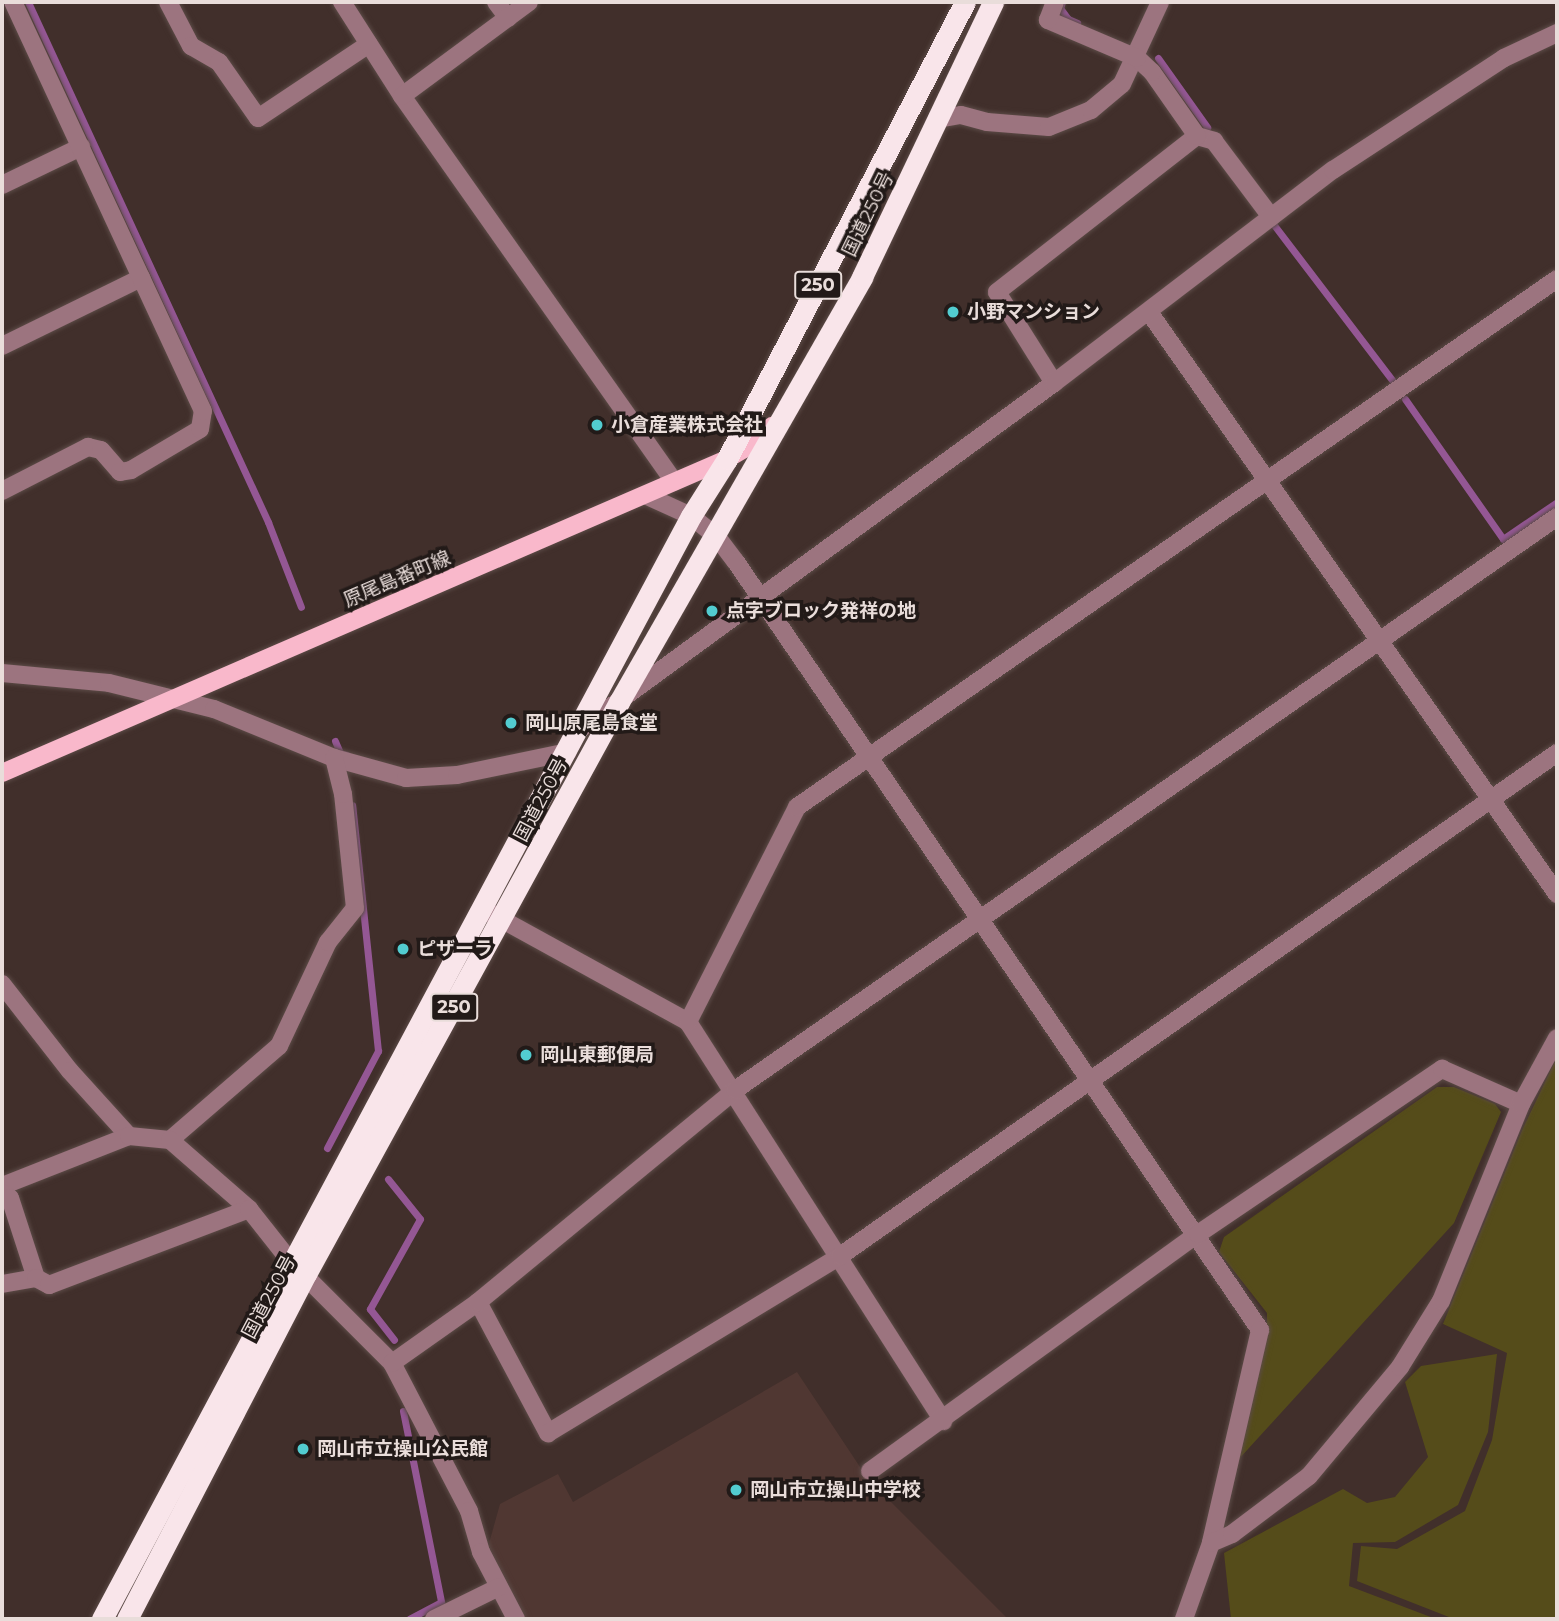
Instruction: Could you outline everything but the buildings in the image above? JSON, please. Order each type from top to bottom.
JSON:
[{"type":"highway","name":"国道250号","points":[[127,1619],[298,1268],[482,909],[568,752],[691,516],[727,459],[965,2]]},
{"type":"highway","name":"国道250号","points":[[102,1619],[298,1268],[503,919],[619,702],[794,402],[896,212],[993,2]]},
{"type":"main road","name":"原尾島番町線","points":[[2,774],[727,459],[758,441],[794,402]]},
{"type":"street","points":[[2,491],[88,447],[101,450],[120,471],[131,470],[200,429],[203,411],[13,2]]},
{"type":"street","points":[[168,2],[191,46],[219,62],[258,118],[369,44]]},
{"type":"street","points":[[342,2],[402,96],[674,482]]},
{"type":"street","points":[[496,2],[508,18]]},
{"type":"street","points":[[402,96],[529,2]]},
{"type":"street","points":[[1055,2],[1048,20],[1137,58],[1197,136],[1214,141],[1271,217]]},
{"type":"street","points":[[938,119],[961,115],[986,122],[1049,127],[1091,110],[1122,84],[1137,58],[1160,2]]},
{"type":"street","points":[[579,730],[760,601],[1054,383],[1333,170],[1504,58],[1557,33]]},
{"type":"street","points":[[1054,383],[997,292],[1197,136]]},
{"type":"street","points":[[2,185],[81,147]]},
{"type":"street","points":[[2,346],[141,278]]},
{"type":"street","points":[[688,1022],[797,807],[1557,279]]},
{"type":"street","points":[[1149,312],[1557,894]]},
{"type":"street","points":[[645,495],[691,516],[717,537],[983,919],[1198,1234],[1260,1330],[1211,1543],[1185,1619]]},
{"type":"street","points":[[392,1363],[478,1303],[735,1090],[1557,517]]},
{"type":"street","points":[[2,673],[109,683],[214,709],[341,760],[406,778],[457,775],[568,752]]},
{"type":"street","points":[[478,1303],[548,1433],[840,1256],[1557,753]]},
{"type":"street","points":[[170,1140],[279,1046],[328,942],[355,908],[341,760]]},
{"type":"street","points":[[482,909],[688,1022],[735,1090],[943,1420]]},
{"type":"street","points":[[2,984],[70,1071],[130,1136]]},
{"type":"street","points":[[1211,1543],[1232,1534],[1309,1476],[1400,1367],[1441,1301],[1521,1104],[1557,1038]]},
{"type":"street","points":[[870,1471],[1198,1234],[1442,1069],[1521,1104]]},
{"type":"street","points":[[2,1186],[130,1136],[170,1140],[249,1209],[298,1268],[392,1363],[469,1511],[481,1552],[516,1619]]},
{"type":"street","points":[[2,1193],[10,1198],[36,1279]]},
{"type":"street","points":[[2,1284],[36,1279],[48,1285],[249,1209]]},
{"type":"street","points":[[434,1619],[499,1587]]},
{"type":"shaded area","points":[[1557,1057],[1557,1619],[1454,1619],[1357,1581],[1361,1546],[1397,1549],[1465,1511],[1492,1440],[1507,1353],[1443,1324],[1523,1128]]},
{"type":"shaded area","points":[[1437,1087],[1454,1087],[1495,1104],[1501,1112],[1454,1223],[1238,1460],[1267,1337],[1267,1313],[1219,1252],[1224,1237]]},
{"type":"shaded area","points":[[1497,1354],[1488,1432],[1458,1505],[1395,1542],[1353,1543],[1349,1586],[1436,1619],[1231,1619],[1224,1553],[1343,1489],[1367,1503],[1395,1497],[1428,1457],[1405,1382],[1421,1366]]},
{"type":"shaded area","name":"岡山市立操山中学校","points":[[797,1372],[868,1479],[1008,1619],[524,1619],[488,1547],[500,1504],[558,1474],[573,1502]]},
{"type":"waterway","points":[[28,2],[268,522],[301,607]]},
{"type":"waterway","points":[[1062,2],[1060,8],[1068,19],[1077,23]]},
{"type":"waterway","points":[[1158,58],[1207,127]]},
{"type":"waterway","points":[[1274,225],[1393,381]]},
{"type":"waterway","points":[[1405,399],[1503,539],[1557,502]]},
{"type":"waterway","points":[[335,741],[340,753],[347,755]]},
{"type":"waterway","points":[[327,1148],[378,1051],[352,805]]},
{"type":"waterway","points":[[388,1179],[420,1219],[370,1309],[394,1340]]},
{"type":"waterway","points":[[403,1411],[441,1602],[409,1619]]},
{"type":"place","name":"小野マンション","points":[[953,312]]},
{"type":"place","name":"小倉産業株式会社","points":[[597,425]]},
{"type":"place","name":"点字ブロック発祥の地","points":[[712,611]]},
{"type":"place","name":"岡山原尾島食堂","points":[[511,723]]},
{"type":"place","name":"ピザーラ","points":[[403,949]]},
{"type":"place","name":"岡山東郵便局","points":[[526,1055]]},
{"type":"place","name":"岡山市立操山公民館","points":[[303,1449]]},
{"type":"place","name":"岡山市立操山中学校","points":[[736,1490]]}]
